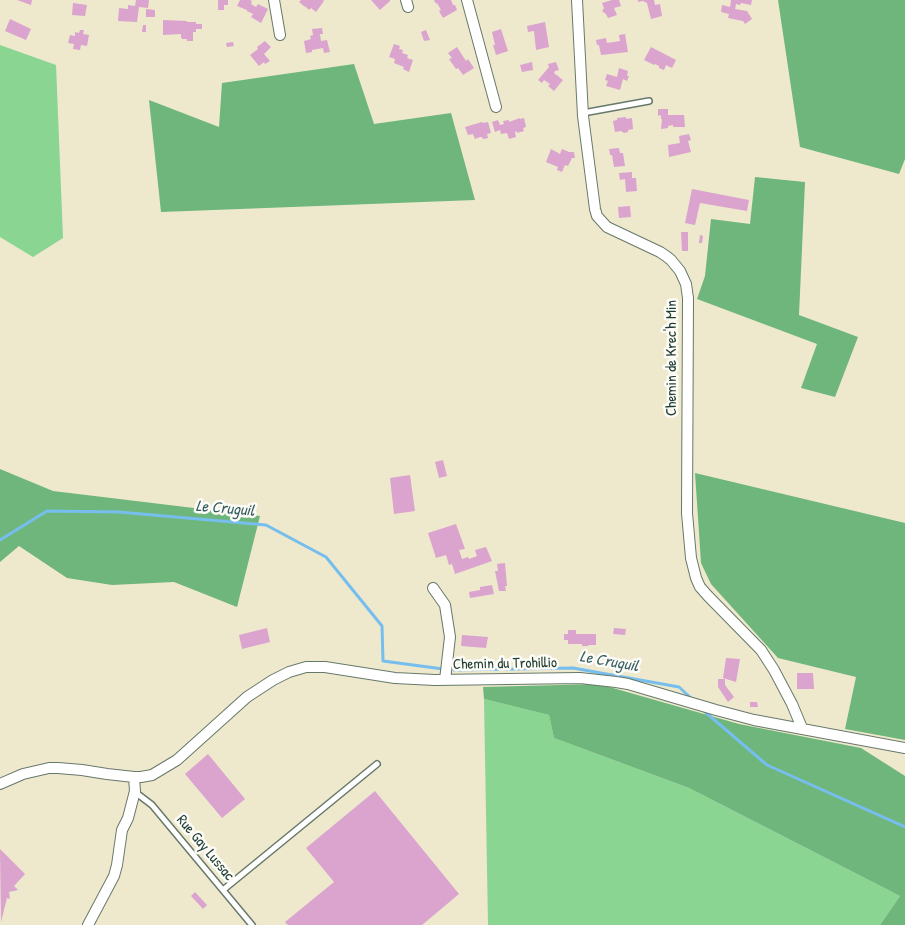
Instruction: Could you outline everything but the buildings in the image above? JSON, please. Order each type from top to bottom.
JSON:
[{"type":"street","points":[[274,0],[280,35]]},
{"type":"street","points":[[467,0],[496,107]]},
{"type":"street","name":"Chemin de Krec'h Min","points":[[577,0],[583,113],[597,216],[607,227],[666,256],[684,277],[686,284],[688,298],[687,513],[691,558],[696,578],[700,587],[708,596],[761,650],[792,704],[802,728]]},
{"type":"street","points":[[433,588],[445,605],[450,637],[444,680]]},
{"type":"street","name":"Chemin du Trohillio","points":[[0,784],[23,774],[48,768],[134,777],[152,775],[177,760],[247,697],[273,680],[306,667],[325,667],[395,678],[444,680],[580,678],[616,682],[754,720],[905,748]]},
{"type":"street","points":[[88,925],[116,868],[122,830],[128,818],[135,791],[134,777]]},
{"type":"lane","points":[[583,113],[649,101]]},
{"type":"lane","points":[[223,890],[377,764]]},
{"type":"lane","name":"Rue Gay Lussac","points":[[135,791],[152,805],[252,925]]},
{"type":"green space","points":[[778,0],[905,0],[905,159],[899,174],[800,147]]},
{"type":"green space","points":[[0,45],[56,65],[63,238],[33,257],[0,237]]},
{"type":"green space","points":[[354,64],[374,124],[451,113],[475,200],[161,212],[149,100],[219,127],[222,83]]},
{"type":"green space","points":[[755,177],[805,182],[799,315],[858,337],[835,397],[801,388],[817,344],[697,299],[705,276],[711,219],[750,224]]},
{"type":"green space","points":[[0,469],[53,491],[260,516],[237,607],[174,582],[112,585],[67,578],[19,546],[0,562]]},
{"type":"green space","points":[[695,473],[905,523],[905,740],[845,729],[856,677],[778,658],[711,584],[701,563]]},
{"type":"green space","points":[[599,684],[739,724],[861,748],[905,776],[905,925],[880,925],[900,896],[689,788],[554,738],[549,715],[484,699],[483,687]]},
{"type":"green space","points":[[484,699],[549,715],[554,738],[689,788],[900,896],[880,925],[488,925]]},
{"type":"waterway","name":"Le Cruguil","points":[[0,540],[47,511],[119,512],[266,525],[326,557],[382,626],[383,661],[443,669]]},
{"type":"waterway","name":"Le Cruguil","points":[[454,670],[573,668],[679,687],[692,699]]},
{"type":"waterway","name":"Le Cruguil","points":[[704,711],[767,765],[905,827]]}]
